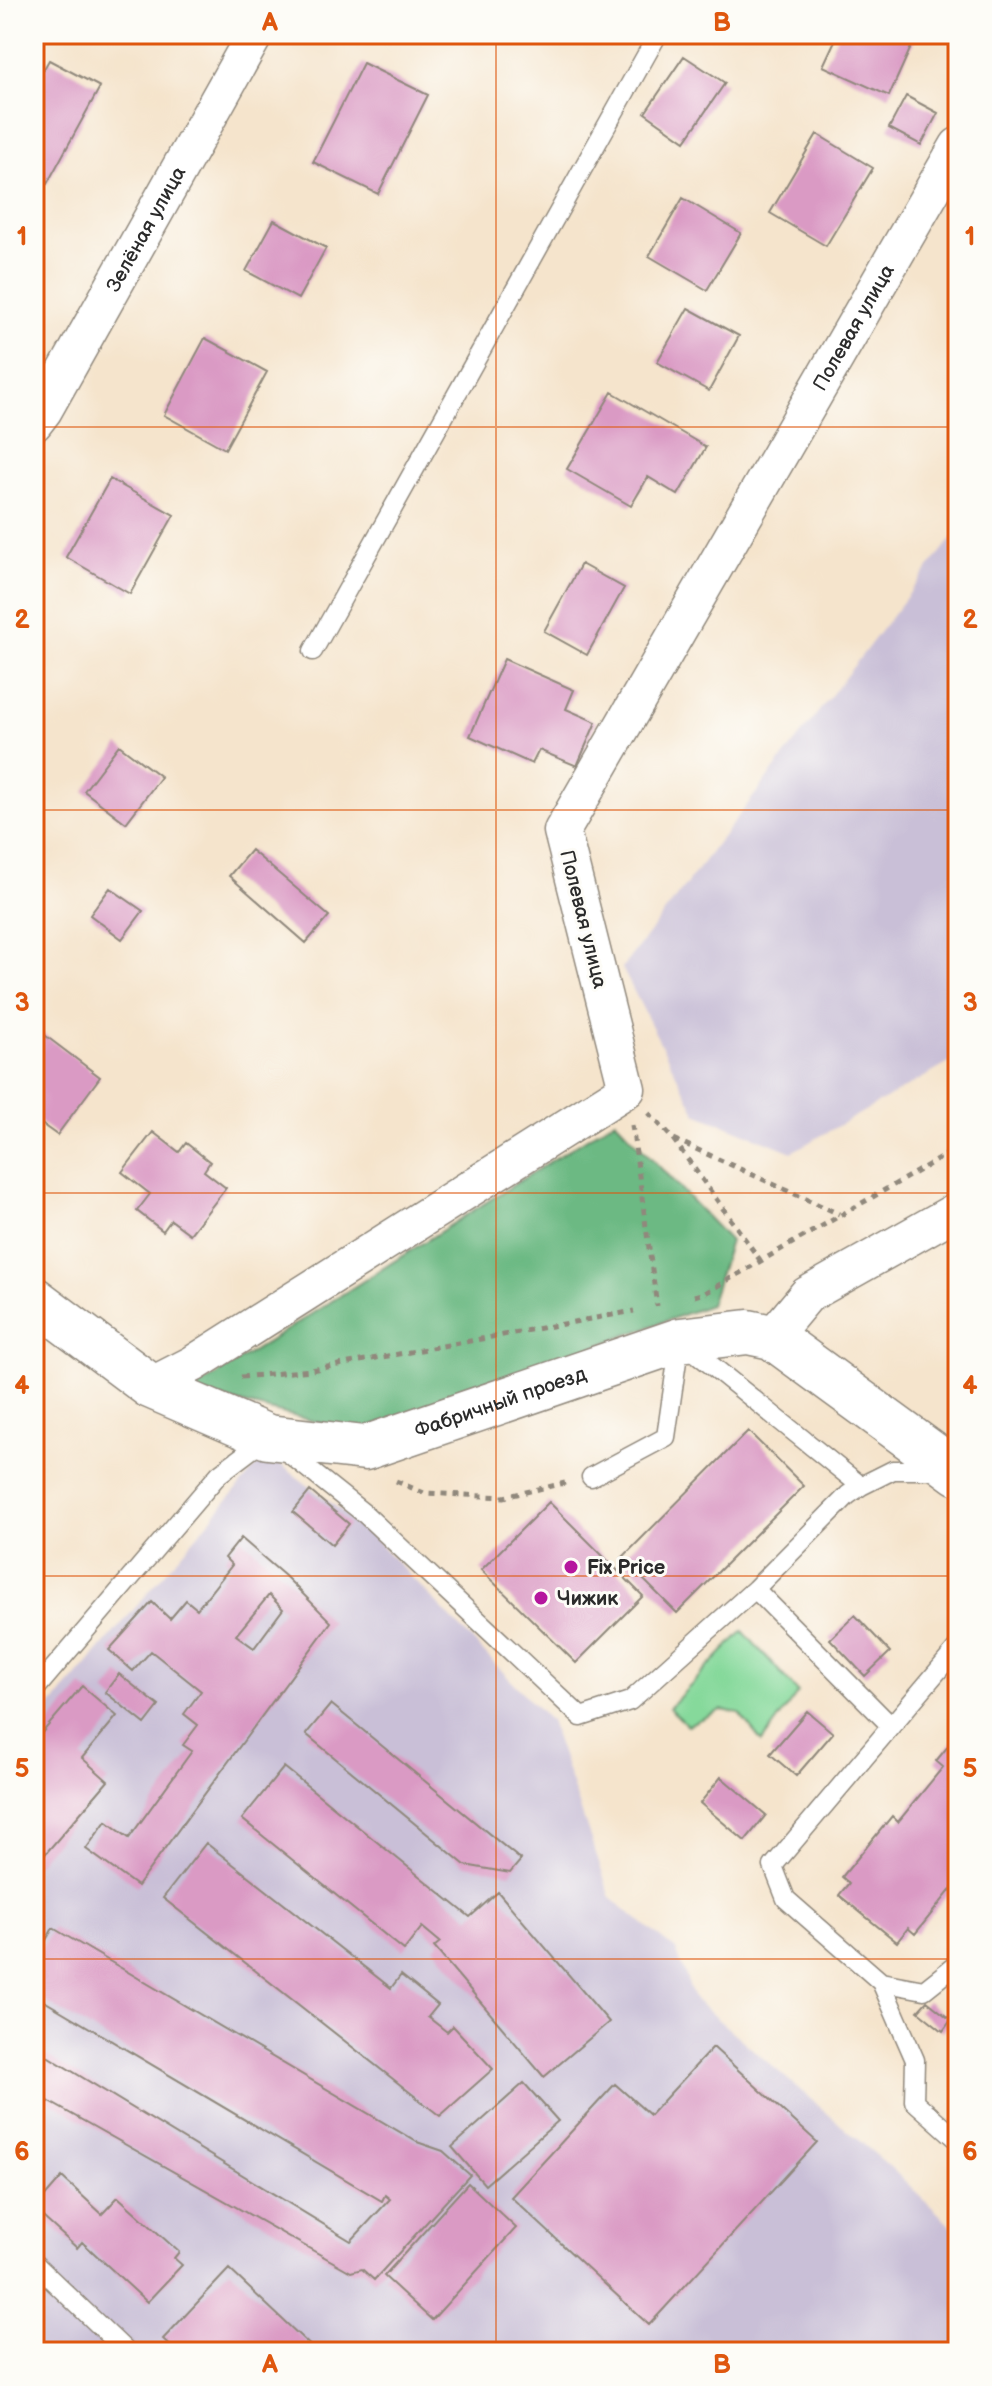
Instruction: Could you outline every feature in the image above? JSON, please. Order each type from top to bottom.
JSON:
[{"type":"street","name":"Зелёная улица","points":[[34,423],[255,34]]},
{"type":"street","name":"Полевая улица","points":[[627,1089],[562,831],[958,146]]},
{"type":"street","points":[[150,1386],[193,1364],[627,1089]]},
{"type":"street","points":[[956,1471],[772,1337],[807,1295],[958,1210]]},
{"type":"street","name":"Фабричный проезд","points":[[34,1299],[150,1386],[268,1437],[365,1448],[677,1314],[772,1337]]},
{"type":"lane","points":[[313,651],[658,34]]},
{"type":"lane","points":[[591,1477],[666,1437],[677,1314]]},
{"type":"lane","points":[[677,1314],[861,1486]]},
{"type":"lane","points":[[34,1691],[219,1474],[268,1437],[366,1515],[581,1717],[630,1701],[755,1589],[848,1495],[861,1486],[893,1470],[956,1471]]},
{"type":"lane","points":[[755,1589],[891,1726]]},
{"type":"lane","points":[[958,1647],[773,1866],[786,1899],[881,1982],[915,2060],[914,2101],[958,2140]]},
{"type":"lane","points":[[881,1982],[924,1990],[958,1963]]},
{"type":"lane","points":[[34,2263],[127,2352]]},
{"type":"path","points":[[627,1089],[673,1139],[760,1260]]},
{"type":"path","points":[[627,1089],[657,1307],[677,1314],[760,1260],[958,1148]]},
{"type":"path","points":[[673,1139],[840,1214]]},
{"type":"path","points":[[311,1370],[641,1310]]},
{"type":"path","points":[[387,1477],[424,1493],[504,1497],[591,1477]]},
{"type":"shaded area","points":[[958,530],[958,1058],[792,1152],[696,1113],[622,968]]},
{"type":"shaded area","points":[[267,1454],[364,1528],[550,1721],[611,1898],[676,1950],[694,1999],[890,2167],[958,2232],[958,2352],[34,2352],[34,1726]]},
{"type":"green space","points":[[615,1120],[730,1241],[710,1305],[358,1432],[191,1391]]},
{"type":"green space","points":[[743,1631],[798,1692],[762,1742],[739,1713],[721,1710],[687,1725],[669,1708]]},
{"type":"building","points":[[838,34],[917,34],[889,96],[823,66]]},
{"type":"building","points":[[684,56],[725,83],[685,141],[645,113]]},
{"type":"building","points":[[49,60],[100,87],[47,184],[34,177],[34,86]]},
{"type":"building","points":[[363,63],[428,95],[378,194],[313,162]]},
{"type":"building","points":[[906,96],[938,113],[921,145],[889,128]]},
{"type":"building","points":[[817,134],[873,168],[826,246],[770,213]]},
{"type":"building","points":[[683,198],[741,233],[707,290],[649,256]]},
{"type":"building","points":[[274,220],[326,248],[298,299],[246,271]]},
{"type":"building","points":[[688,308],[739,336],[709,391],[657,362]]},
{"type":"building","points":[[205,338],[267,372],[225,449],[164,415]]},
{"type":"building","points":[[612,392],[706,447],[678,495],[648,477],[631,506],[567,469]]},
{"type":"building","points":[[110,479],[174,515],[130,594],[66,557]]},
{"type":"building","points":[[581,564],[624,588],[587,655],[544,631]]},
{"type":"building","points":[[504,659],[574,690],[566,709],[596,722],[577,766],[539,750],[532,764],[470,736]]},
{"type":"building","points":[[119,745],[161,777],[126,823],[84,791]]},
{"type":"building","points":[[251,850],[329,916],[306,943],[229,876]]},
{"type":"building","points":[[110,888],[143,911],[122,939],[90,915]]},
{"type":"building","points":[[34,1027],[100,1077],[57,1135],[36,1120],[34,1122]]},
{"type":"building","points":[[153,1132],[179,1152],[186,1143],[210,1162],[204,1171],[226,1188],[190,1234],[171,1220],[163,1231],[137,1211],[150,1194],[122,1172]]},
{"type":"building","points":[[748,1431],[804,1486],[677,1613],[622,1558]]},
{"type":"building","points":[[310,1491],[349,1524],[332,1545],[293,1512]]},
{"type":"building","points":[[549,1502],[643,1596],[576,1663],[481,1570]]},
{"type":"building","points":[[241,1538],[331,1622],[137,1886],[86,1849],[106,1821],[129,1838],[192,1751],[183,1745],[198,1725],[184,1714],[201,1691],[151,1651],[133,1671],[109,1650],[152,1602],[170,1619],[186,1600],[197,1609],[232,1565],[225,1558]],"holes":[[[269,1595],[283,1609],[254,1648],[236,1635]]]},
{"type":"building","points":[[855,1615],[890,1652],[865,1676],[830,1639]]},
{"type":"building","points":[[119,1674],[159,1706],[145,1724],[105,1692]]},
{"type":"building","points":[[82,1686],[117,1716],[82,1758],[108,1781],[34,1867],[34,1742]]},
{"type":"building","points":[[331,1704],[521,1860],[510,1873],[465,1865],[306,1734]]},
{"type":"building","points":[[807,1711],[833,1733],[796,1776],[770,1754]]},
{"type":"building","points":[[958,1734],[958,1881],[915,1934],[908,1928],[897,1942],[839,1895],[849,1883],[842,1877],[892,1816],[898,1822],[943,1767],[936,1761]]},
{"type":"building","points":[[284,1767],[470,1917],[498,1892],[609,2022],[544,2077],[434,1947],[440,1942],[422,1927],[404,1950],[242,1819]]},
{"type":"building","points":[[721,1777],[766,1815],[745,1841],[700,1803]]},
{"type":"building","points":[[206,1843],[391,1988],[401,1975],[438,2005],[428,2017],[447,2032],[453,2026],[493,2069],[440,2116],[163,1898]]},
{"type":"building","points":[[53,1928],[417,2142],[443,2151],[470,2175],[374,2280],[362,2269],[351,2272],[34,2093],[34,2048],[351,2241],[390,2199],[385,2195],[382,2201],[34,1995],[34,1948],[39,1952]]},
{"type":"building","points":[[927,2001],[951,2020],[943,2031],[918,2011]]},
{"type":"building","points":[[713,2047],[817,2142],[649,2325],[511,2197],[615,2084],[650,2115]]},
{"type":"building","points":[[524,2083],[558,2121],[485,2185],[452,2147]]},
{"type":"building","points":[[62,2177],[102,2214],[118,2197],[179,2252],[174,2258],[182,2265],[147,2302],[82,2242],[77,2248],[34,2209]]},
{"type":"building","points":[[468,2183],[516,2228],[432,2320],[384,2276]]},
{"type":"building","points":[[229,2269],[317,2352],[177,2352],[163,2339]]},
{"type":"place","name":"Fix Price","points":[[571,1567]]},
{"type":"place","name":"Чижик","points":[[541,1598]]}]
